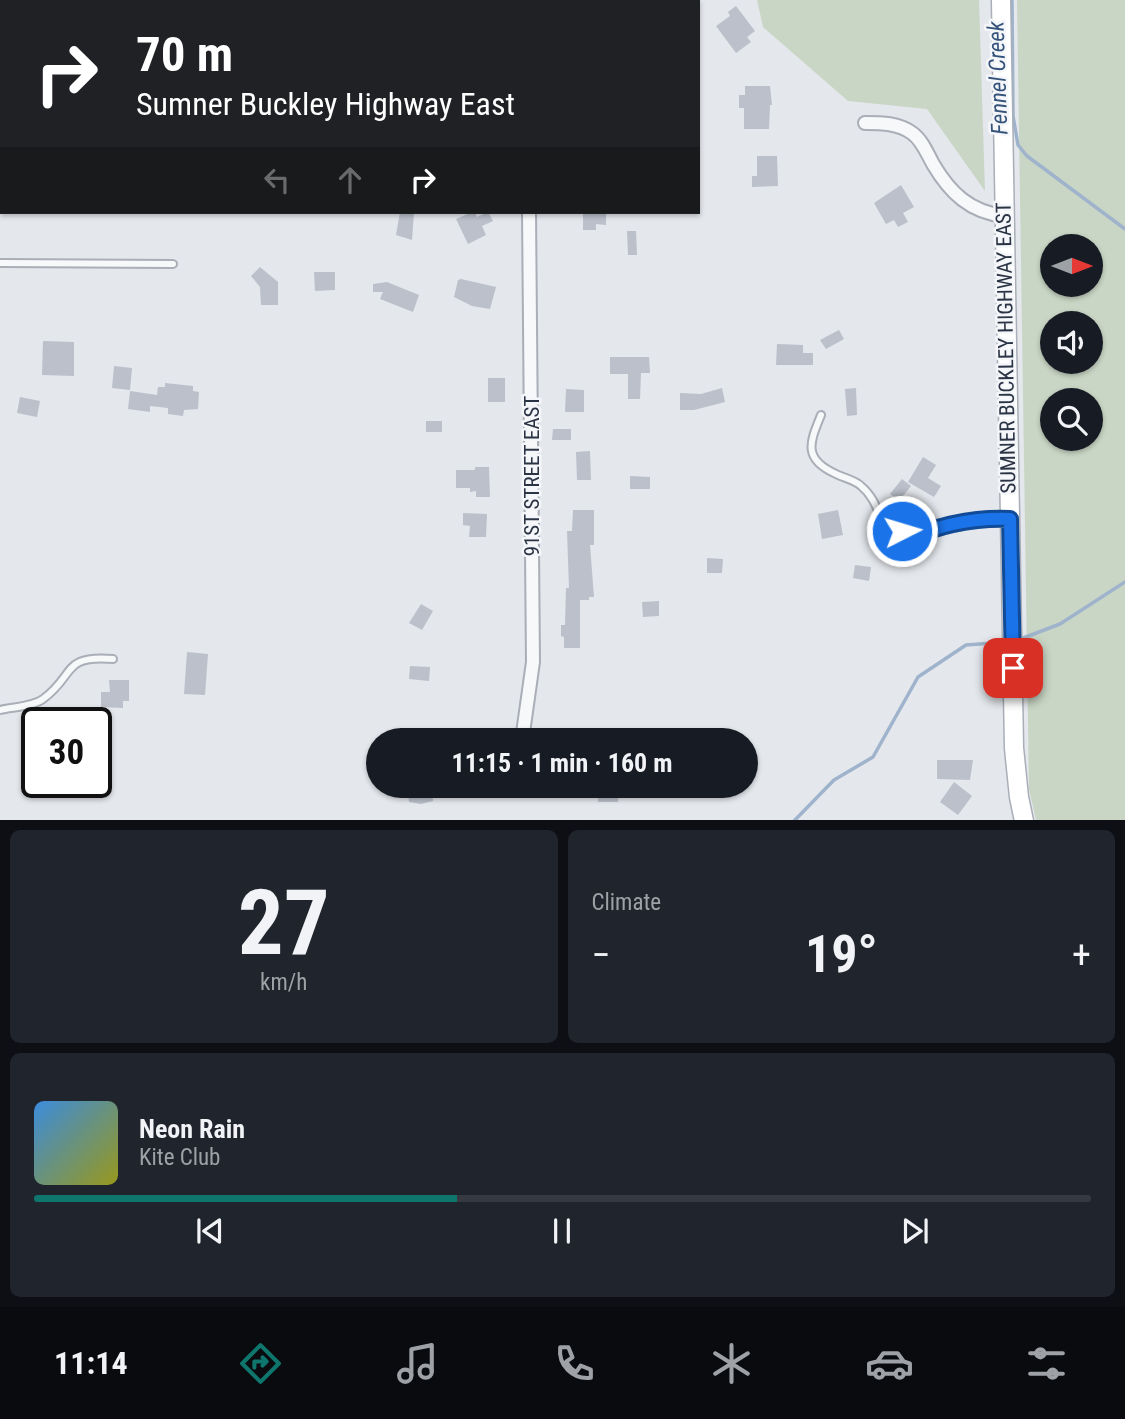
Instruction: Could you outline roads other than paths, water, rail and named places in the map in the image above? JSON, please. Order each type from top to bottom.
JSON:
[{"type":"street","name":"SUMNER BUCKLEY HIGHWAY EAST","points":[[1000,0],[1014,748],[1024,820]]},
{"type":"street","points":[[865,124],[894,125],[915,134],[946,182],[967,204],[984,213],[1004,216]]},
{"type":"street","name":"91ST STREET EAST","points":[[524,728],[533,662],[529,214]]},
{"type":"street","points":[[881,519],[902,531],[914,534],[976,520],[1010,519]]},
{"type":"lane","points":[[0,263],[173,264]]},
{"type":"lane","points":[[821,415],[811,441],[812,452],[819,462],[832,472],[859,483],[873,497],[881,519]]},
{"type":"lane","points":[[0,710],[43,699],[76,662],[96,658],[113,659]]},
{"type":"waterway","name":"Fennel Creek","points":[[1012,0],[1013,116],[1018,145],[1027,156],[1125,229]]},
{"type":"waterway","name":"Fennel Creek","points":[[1018,640],[1060,624],[1125,582]]},
{"type":"waterway","name":"Fennel Creek","points":[[795,820],[834,780],[873,757],[918,677],[966,645],[1007,642]]}]
